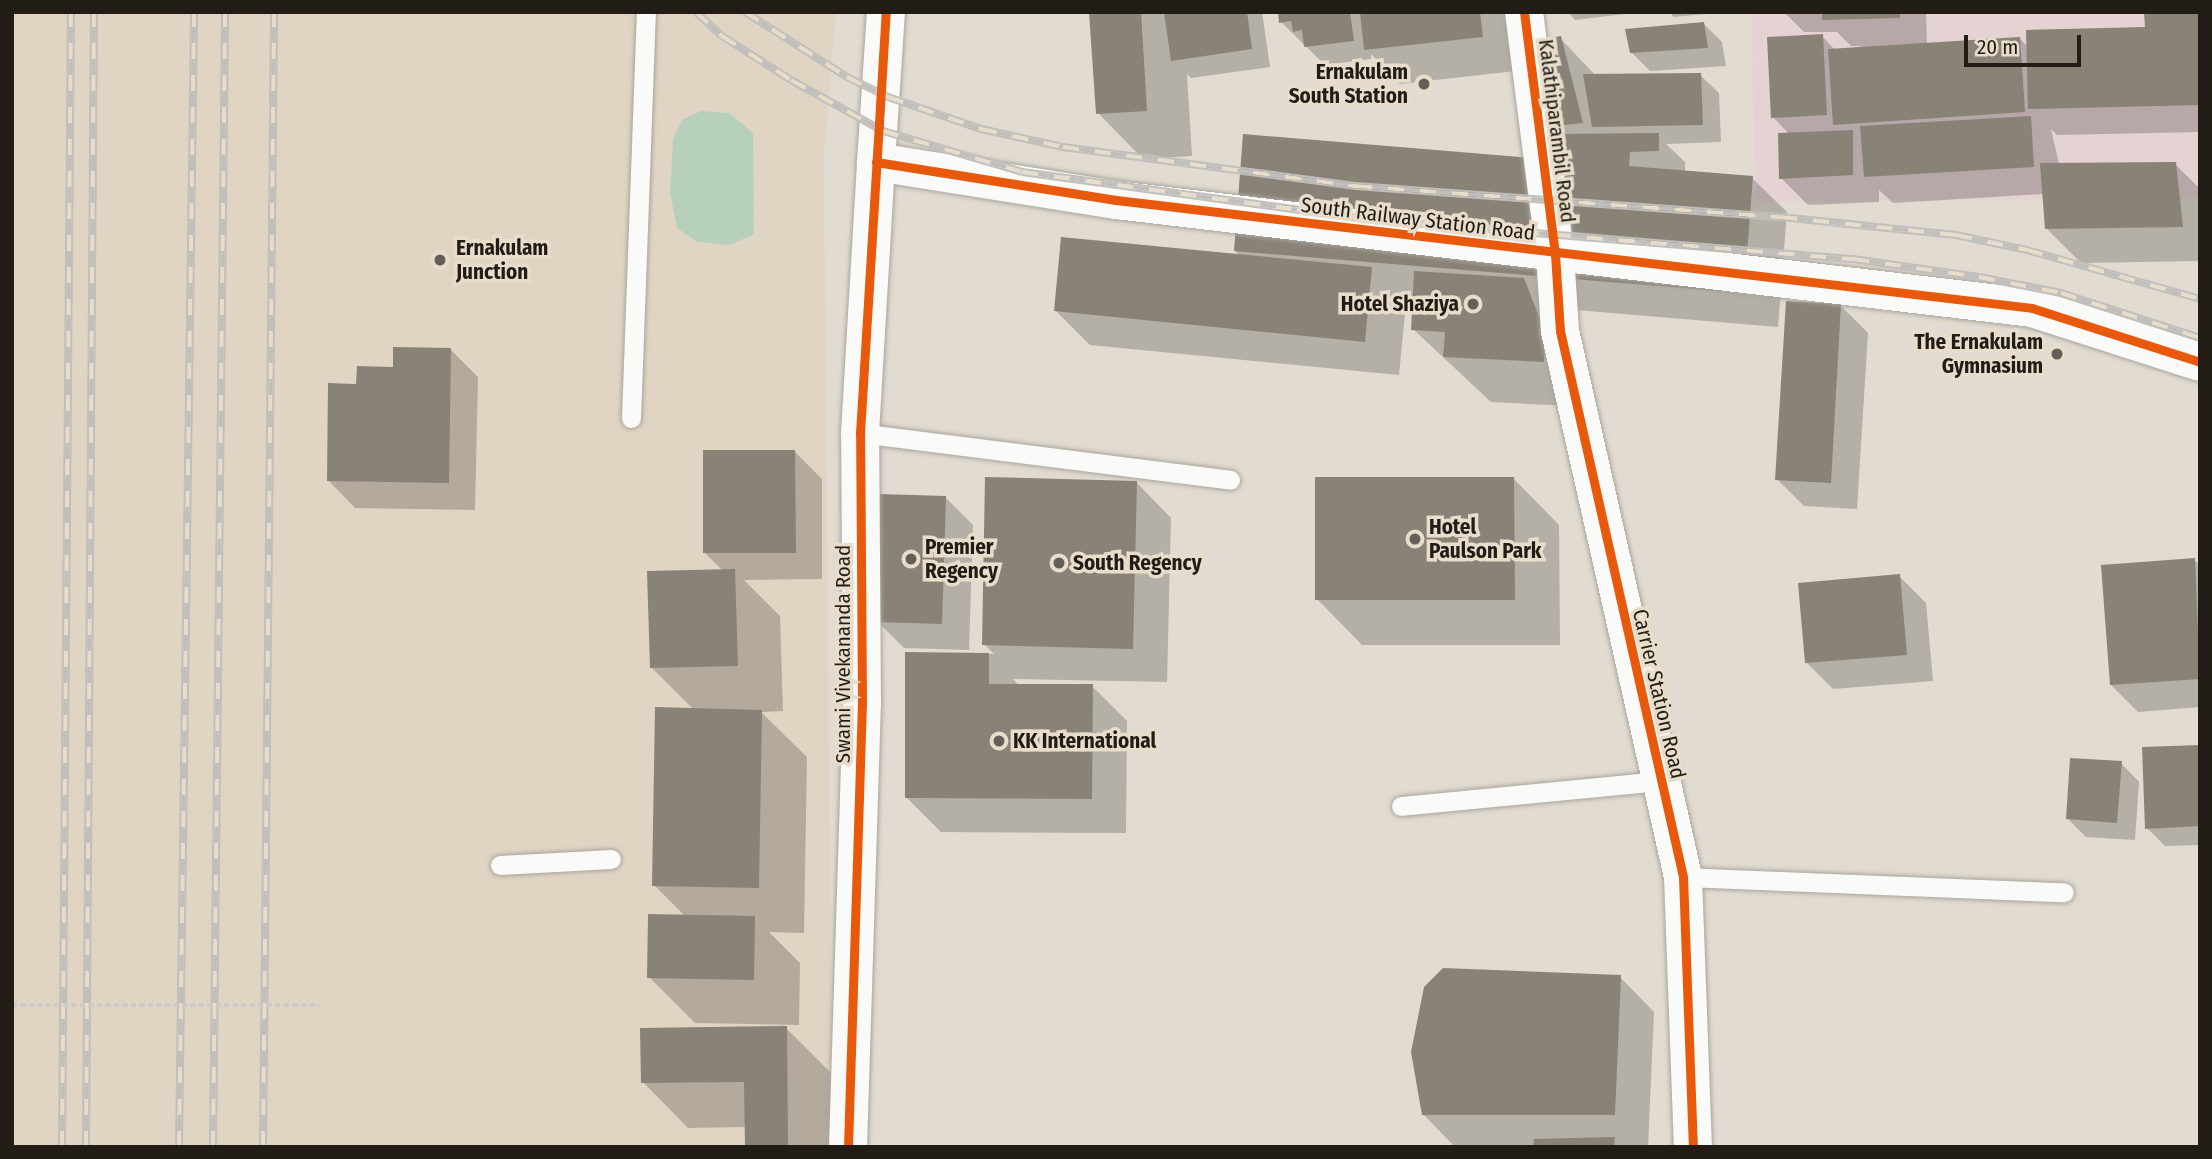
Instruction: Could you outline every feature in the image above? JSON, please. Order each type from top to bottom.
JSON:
[{"type":"street","name":"Swami Vivekananda Road","points":[[848,1147],[862,703],[860,433],[886,12]]},
{"type":"street","name":"Kalathiparambil Road","points":[[1524,12],[1555,254]]},
{"type":"street","name":"South Railway Station Road","points":[[876,162],[1116,200],[1555,254],[1793,277],[2032,308],[2200,362]]},
{"type":"street","name":"Carrier Station Road","points":[[1555,254],[1560,331],[1683,877],[1693,1147]]},
{"type":"lane","points":[[631,418],[646,12]]},
{"type":"lane","points":[[860,433],[1230,480]]},
{"type":"lane","points":[[1401,806],[1661,781]]},
{"type":"lane","points":[[500,865],[611,859]]},
{"type":"lane","points":[[1683,877],[2064,892]]},
{"type":"path","points":[[12,1006],[319,1005]]},
{"type":"shaded area","points":[[12,12],[836,12],[824,156],[832,1147],[12,1147]]},
{"type":"shaded area","points":[[1751,12],[2200,12],[2200,198],[1756,202]]},
{"type":"green space","points":[[701,111],[729,113],[753,133],[754,234],[730,245],[697,242],[677,228],[670,193],[673,139],[682,120]]},
{"type":"building","points":[[1089,12],[1141,12],[1147,111],[1096,114]]},
{"type":"building","points":[[1164,12],[1247,12],[1252,49],[1171,61]]},
{"type":"building","points":[[1278,12],[1350,12],[1354,41],[1304,47],[1302,30],[1293,32],[1291,21],[1279,23]]},
{"type":"building","points":[[1360,12],[1480,12],[1483,37],[1364,50]]},
{"type":"building","points":[[1822,12],[1900,12],[1900,18],[1822,20]]},
{"type":"building","points":[[2144,12],[2200,12],[2200,105],[2028,109],[2026,30],[2145,27]]},
{"type":"building","points":[[1704,22],[1708,48],[1630,53],[1625,29]]},
{"type":"building","points":[[1823,34],[1827,115],[1771,118],[1767,37]]},
{"type":"building","points":[[1561,36],[1583,123],[1554,126],[1533,40]]},
{"type":"building","points":[[2020,37],[2025,112],[1833,125],[1828,49]]},
{"type":"building","points":[[1701,73],[1703,125],[1592,127],[1583,74]]},
{"type":"building","points":[[2031,116],[2034,167],[1864,177],[1860,126]]},
{"type":"building","points":[[1853,130],[1853,175],[1779,179],[1778,133]]},
{"type":"building","points":[[1659,133],[1659,151],[1630,152],[1629,166],[1753,176],[1744,293],[1234,251],[1243,134],[1545,159],[1561,150],[1559,134]]},
{"type":"building","points":[[2176,162],[2183,227],[2045,229],[2040,163]]},
{"type":"building","points":[[1061,237],[1372,267],[1365,342],[1054,311]]},
{"type":"building","name":"Hotel Shaziya","points":[[1414,271],[1524,278],[1545,332],[1544,362],[1443,357],[1445,332],[1411,330]]},
{"type":"building","points":[[1786,301],[1841,304],[1831,483],[1775,480]]},
{"type":"building","points":[[393,347],[451,348],[449,483],[327,481],[328,383],[356,384],[357,366],[393,367]]},
{"type":"building","points":[[703,450],[795,450],[796,553],[703,553]]},
{"type":"building","name":"South Regency","points":[[985,477],[1137,481],[1133,649],[982,645]]},
{"type":"building","name":"Hotel Paulson Park","points":[[1315,477],[1514,477],[1515,600],[1315,600]]},
{"type":"building","name":"Premier Regency","points":[[879,494],[946,496],[942,624],[875,622]]},
{"type":"building","points":[[2195,558],[2200,679],[2110,685],[2101,565]]},
{"type":"building","points":[[735,569],[738,666],[650,668],[647,571]]},
{"type":"building","points":[[1900,574],[1907,655],[1805,663],[1798,583]]},
{"type":"building","name":"KK International","points":[[905,652],[989,653],[989,684],[1093,684],[1092,799],[905,798]]},
{"type":"building","points":[[655,707],[762,710],[759,888],[652,886]]},
{"type":"building","points":[[2200,745],[2200,826],[2145,829],[2142,747]]},
{"type":"building","points":[[2070,758],[2122,761],[2117,823],[2066,819]]},
{"type":"building","points":[[648,914],[755,916],[754,980],[647,978]]},
{"type":"building","points":[[1443,968],[1621,975],[1615,1115],[1422,1115],[1411,1052],[1424,987]]},
{"type":"building","points":[[787,1026],[788,1147],[745,1147],[744,1082],[641,1083],[640,1028]]},
{"type":"building","points":[[1615,1137],[1614,1147],[1533,1147],[1534,1139]]},
{"type":"railway","points":[[62,1147],[71,12]]},
{"type":"railway","points":[[86,1147],[94,12]]},
{"type":"railway","points":[[179,1147],[194,12]]},
{"type":"railway","points":[[213,1147],[225,12]]},
{"type":"railway","points":[[263,1147],[274,12]]},
{"type":"railway","points":[[696,12],[722,36],[791,80],[883,131],[1022,172],[1364,219],[1853,259],[1979,277],[2061,293],[2200,338]]},
{"type":"railway","points":[[745,12],[847,77],[888,97],[981,129],[1063,147],[1356,186],[1781,217],[1956,235],[2027,250],[2200,299]]},
{"type":"cycle path","points":[[848,1147],[862,703],[860,433],[886,12]]},
{"type":"cycle path","points":[[1524,12],[1555,254],[1560,331],[1683,877],[1693,1147]]},
{"type":"cycle path","points":[[876,162],[1116,200],[2032,308],[2200,362]]},
{"type":"place","name":"Ernakulam South Station","points":[[1424,84]]},
{"type":"place","name":"Ernakulam Junction","points":[[440,260]]},
{"type":"place","name":"Hotel Shaziya","points":[[1473,304]]},
{"type":"place","name":"The Ernakulam Gymnasium","points":[[2057,354]]},
{"type":"place","name":"Hotel Paulson Park","points":[[1415,539]]},
{"type":"place","name":"Premier Regency","points":[[911,559]]},
{"type":"place","name":"South Regency","points":[[1059,563]]},
{"type":"place","name":"KK International","points":[[999,741]]}]
